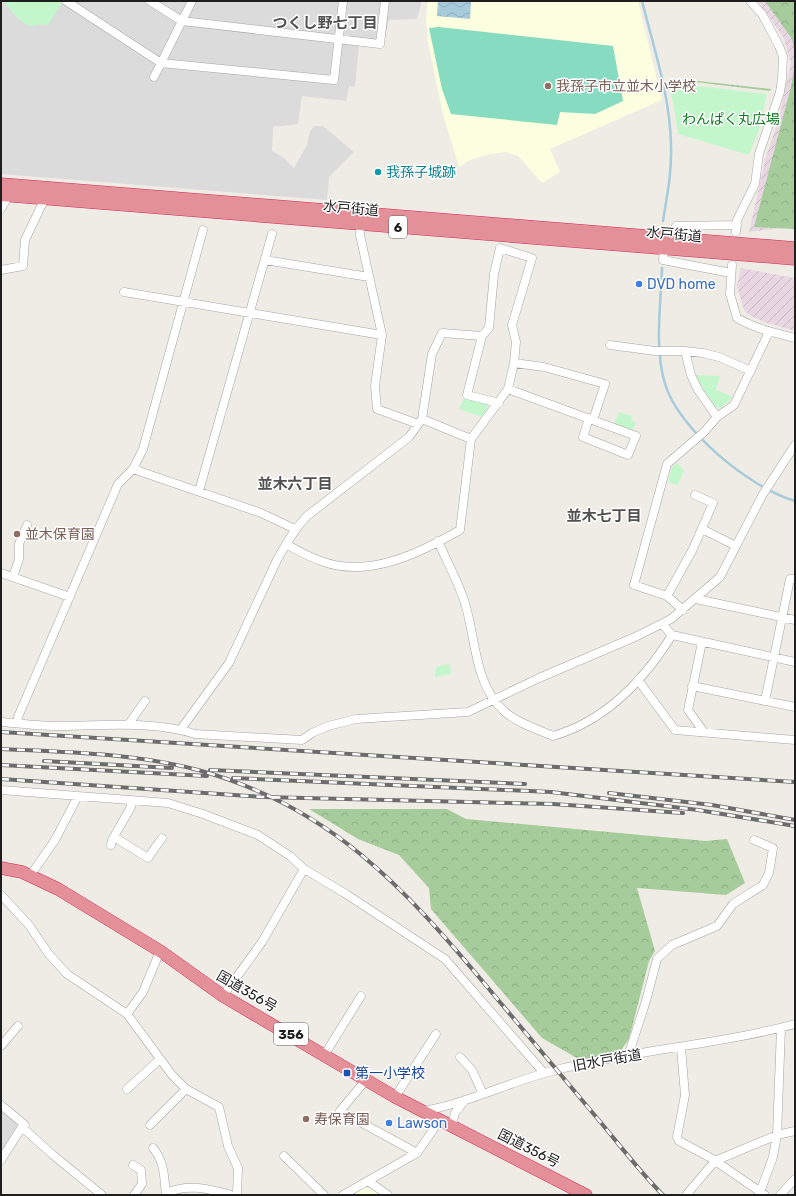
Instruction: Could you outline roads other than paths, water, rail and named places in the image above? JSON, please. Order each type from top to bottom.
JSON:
[{"type":"highway","name":"水戸街道","points":[[1,184],[361,218],[503,235],[795,260]]},
{"type":"highway","name":"水戸街道","points":[[5,195],[674,238],[795,248]]},
{"type":"highway","name":"国道356号","points":[[1,868],[30,876],[58,889],[160,951],[223,996],[325,1054],[395,1097],[452,1126],[570,1191],[586,1195]]},
{"type":"street","points":[[66,1],[161,63],[334,80],[343,1]]},
{"type":"street","points":[[150,1],[182,22],[380,44],[385,1]]},
{"type":"street","points":[[154,77],[192,1]]},
{"type":"street","points":[[674,238],[676,226],[737,228],[737,220],[755,184],[759,154],[780,92],[783,56],[762,14],[750,1]]},
{"type":"street","points":[[1,210],[5,195]]},
{"type":"street","points":[[1,270],[23,266],[25,240],[45,198]]},
{"type":"street","points":[[361,218],[360,235],[382,335],[375,386],[377,409],[471,439]]},
{"type":"street","points":[[17,723],[18,717],[118,484],[133,469],[144,449],[203,230]]},
{"type":"street","points":[[199,491],[272,234]]},
{"type":"street","points":[[499,403],[467,395],[482,336],[489,328],[494,274],[503,235]]},
{"type":"street","points":[[286,544],[322,561],[333,564],[369,567],[405,557],[460,530],[471,439],[508,389],[514,363],[516,342],[512,325],[532,258],[500,248]]},
{"type":"street","points":[[664,249],[664,260],[731,273]]},
{"type":"street","points":[[265,260],[369,277]]},
{"type":"street","points":[[732,265],[730,294],[737,318],[750,325],[769,332],[795,338]]},
{"type":"street","points":[[124,292],[184,300],[382,335]]},
{"type":"street","points":[[683,610],[667,596],[634,585],[667,464],[704,432],[717,417],[734,405],[769,332]]},
{"type":"street","points":[[181,729],[229,662],[286,544],[295,529],[307,516],[409,437],[420,422],[432,354],[442,333],[482,336]]},
{"type":"street","points":[[610,345],[655,352],[685,351],[719,357],[751,371]]},
{"type":"street","points":[[685,351],[691,375],[698,390],[717,417]]},
{"type":"street","points":[[508,389],[591,419],[636,436],[628,455],[583,437],[591,419],[606,384],[544,367],[514,363]]},
{"type":"street","points":[[1,722],[50,726],[128,726],[181,729],[195,734],[302,740],[312,733],[328,726],[356,719],[468,712],[662,624],[683,610],[720,577],[765,490],[792,455],[795,444]]},
{"type":"street","points":[[133,469],[261,513],[295,529]]},
{"type":"street","points":[[667,596],[702,529],[713,503],[695,496]]},
{"type":"street","points":[[13,577],[19,559],[19,544],[27,525]]},
{"type":"street","points":[[702,529],[736,546]]},
{"type":"street","points":[[438,541],[456,578],[465,603],[476,657],[493,700],[505,712],[553,736],[566,732],[589,720],[621,698],[638,680],[672,635]]},
{"type":"street","points":[[1,573],[70,597]]},
{"type":"street","points":[[765,701],[790,579],[795,579]]},
{"type":"street","points":[[696,599],[795,620]]},
{"type":"street","points":[[662,624],[672,635],[795,662]]},
{"type":"street","points":[[702,642],[688,710],[704,732]]},
{"type":"street","points":[[638,680],[675,730],[795,740]]},
{"type":"street","points":[[692,686],[795,707]]},
{"type":"street","points":[[128,726],[145,701]]},
{"type":"street","points":[[1,790],[168,803],[183,807],[258,835],[290,856],[304,869],[346,894],[444,959],[544,1073]]},
{"type":"street","points":[[30,876],[56,840],[78,796]]},
{"type":"street","points":[[131,800],[131,807],[113,841],[148,858],[162,838]]},
{"type":"street","points":[[628,1056],[646,1001],[657,959],[676,943],[717,926],[733,904],[758,889],[766,880],[773,848],[754,840]]},
{"type":"street","points":[[223,996],[262,942],[304,869]]},
{"type":"street","points":[[1,894],[29,925],[48,953],[67,974],[127,1014],[159,1060],[186,1089],[219,1107],[228,1146],[238,1168],[237,1195]]},
{"type":"street","points":[[127,1014],[143,992],[160,951]]},
{"type":"street","points":[[325,1054],[361,996]]},
{"type":"street","name":"旧水戸街道","points":[[422,1111],[466,1100],[544,1073],[628,1056],[681,1048],[795,1024]]},
{"type":"street","points":[[1,1046],[18,1026]]},
{"type":"street","points":[[681,1048],[684,1095],[676,1137],[679,1141],[715,1161],[762,1194],[773,1157],[777,1135],[781,1028]]},
{"type":"street","points":[[395,1097],[436,1034]]},
{"type":"street","points":[[460,1057],[472,1070],[483,1094]]},
{"type":"street","points":[[127,1089],[159,1060]]},
{"type":"street","points":[[366,1080],[340,1111],[417,1153]]},
{"type":"street","points":[[150,1125],[186,1089]]},
{"type":"street","points":[[452,1126],[455,1113],[466,1100]]},
{"type":"street","points":[[1,1105],[25,1125],[22,1127],[1,1160]]},
{"type":"street","points":[[343,1195],[417,1153],[440,1120]]},
{"type":"street","points":[[22,1127],[53,1155],[102,1195]]},
{"type":"street","points":[[687,1194],[715,1161],[777,1135],[795,1131]]},
{"type":"street","points":[[154,1148],[160,1156],[166,1180],[166,1194],[174,1190],[197,1186],[231,1195]]},
{"type":"street","points":[[284,1156],[324,1195]]},
{"type":"street","points":[[133,1165],[141,1170],[142,1184],[134,1195]]},
{"type":"street","points":[[780,1195],[795,1179]]},
{"type":"street","points":[[368,1181],[388,1195]]},
{"type":"water","points":[[438,1],[471,2],[470,19],[437,16]]},
{"type":"waterway","points":[[642,1],[661,72],[670,126],[671,164],[663,221]]},
{"type":"waterway","points":[[662,268],[659,326],[660,355],[665,384],[673,402],[685,420],[700,438],[718,455],[758,484],[795,501]]},
{"type":"railway","points":[[1,732],[795,782]]},
{"type":"railway","points":[[1,749],[100,754],[174,764],[198,770],[245,786],[287,805],[326,828],[361,855],[394,884],[426,917],[458,952],[637,1167],[663,1195]]},
{"type":"railway","points":[[44,761],[172,768]]},
{"type":"railway","points":[[1,765],[207,776]]},
{"type":"railway","points":[[210,770],[525,784]]},
{"type":"railway","points":[[233,778],[551,792],[698,810],[795,826]]},
{"type":"railway","points":[[1,779],[263,797],[553,804],[683,813]]},
{"type":"railway","points":[[609,793],[712,805],[795,820]]},
{"type":"place","name":"我孫子市立並木小学校","points":[[548,86]]},
{"type":"place","name":"我孫子城跡","points":[[378,172]]},
{"type":"place","name":"DVD home","points":[[639,284]]},
{"type":"place","name":"並木保育園","points":[[17,534]]},
{"type":"place","name":"第一小学校","points":[[347,1073]]},
{"type":"place","name":"寿保育園","points":[[306,1119]]},
{"type":"place","name":"Lawson","points":[[389,1123]]},
{"type":"district","name":"つくし野七丁目","points":[[325,23]]},
{"type":"district","name":"並木六丁目","points":[[295,484]]},
{"type":"district","name":"並木七丁目","points":[[604,516]]},
{"type":"park label","name":"わんぱく丸広場","points":[[731,119]]}]
